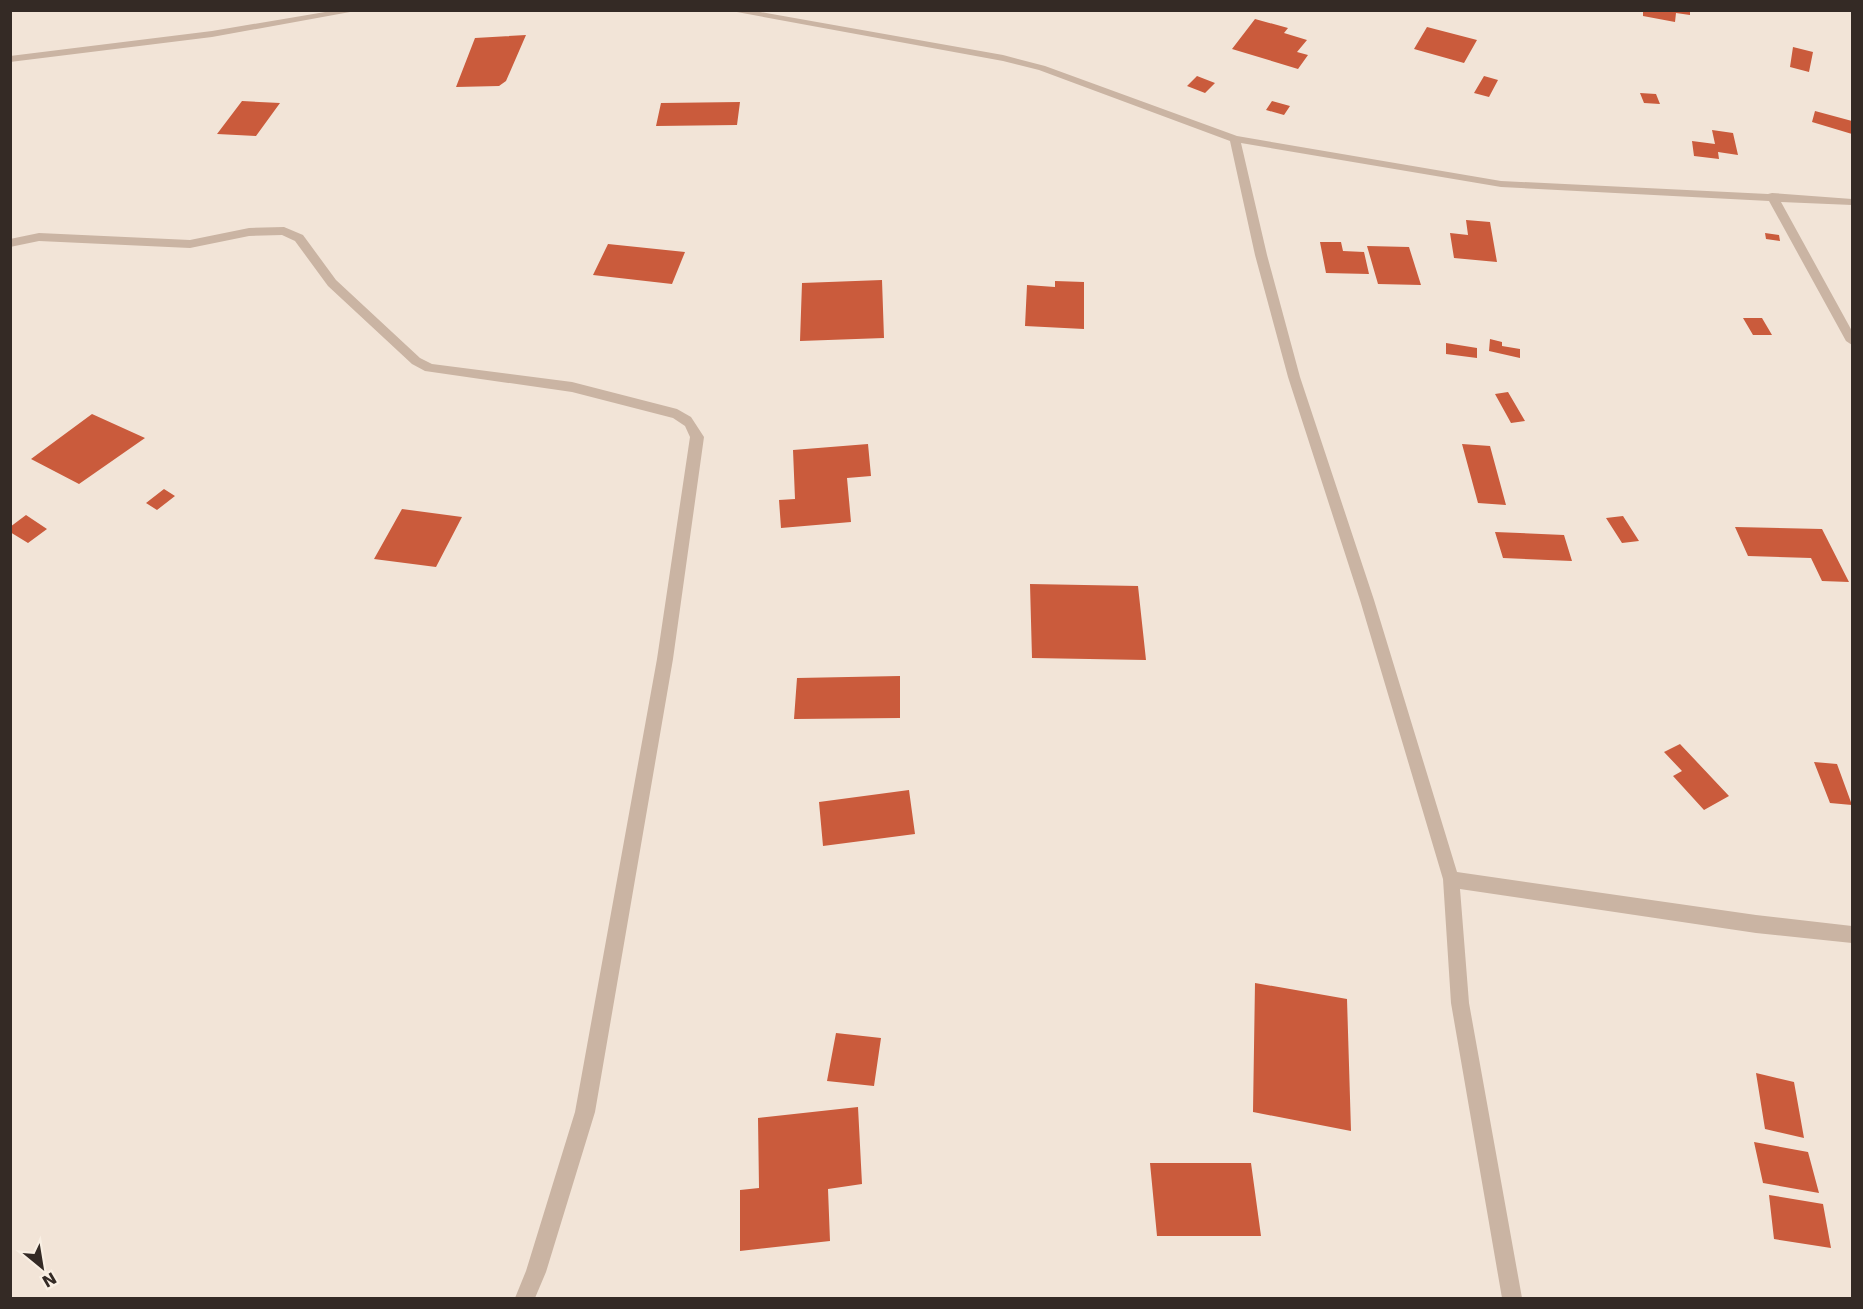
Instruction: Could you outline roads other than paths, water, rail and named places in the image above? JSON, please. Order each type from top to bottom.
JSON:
[{"type":"street","points":[[10,59],[212,34],[357,10]]},
{"type":"street","points":[[730,10],[1003,58],[1042,68],[1235,139],[1501,184],[1772,196],[1852,202]]},
{"type":"street","points":[[1235,139],[1261,255],[1294,377],[1367,600],[1451,879],[1460,1004],[1512,1299]]},
{"type":"street","points":[[1772,196],[1852,341]]},
{"type":"street","points":[[10,243],[39,237],[190,244],[249,232],[284,231],[299,238],[332,283],[416,361],[429,368],[572,387],[677,414],[686,418],[692,425],[696,437],[665,659],[585,1113],[536,1272],[525,1299]]},
{"type":"street","points":[[1451,879],[1756,924],[1852,934]]}]
